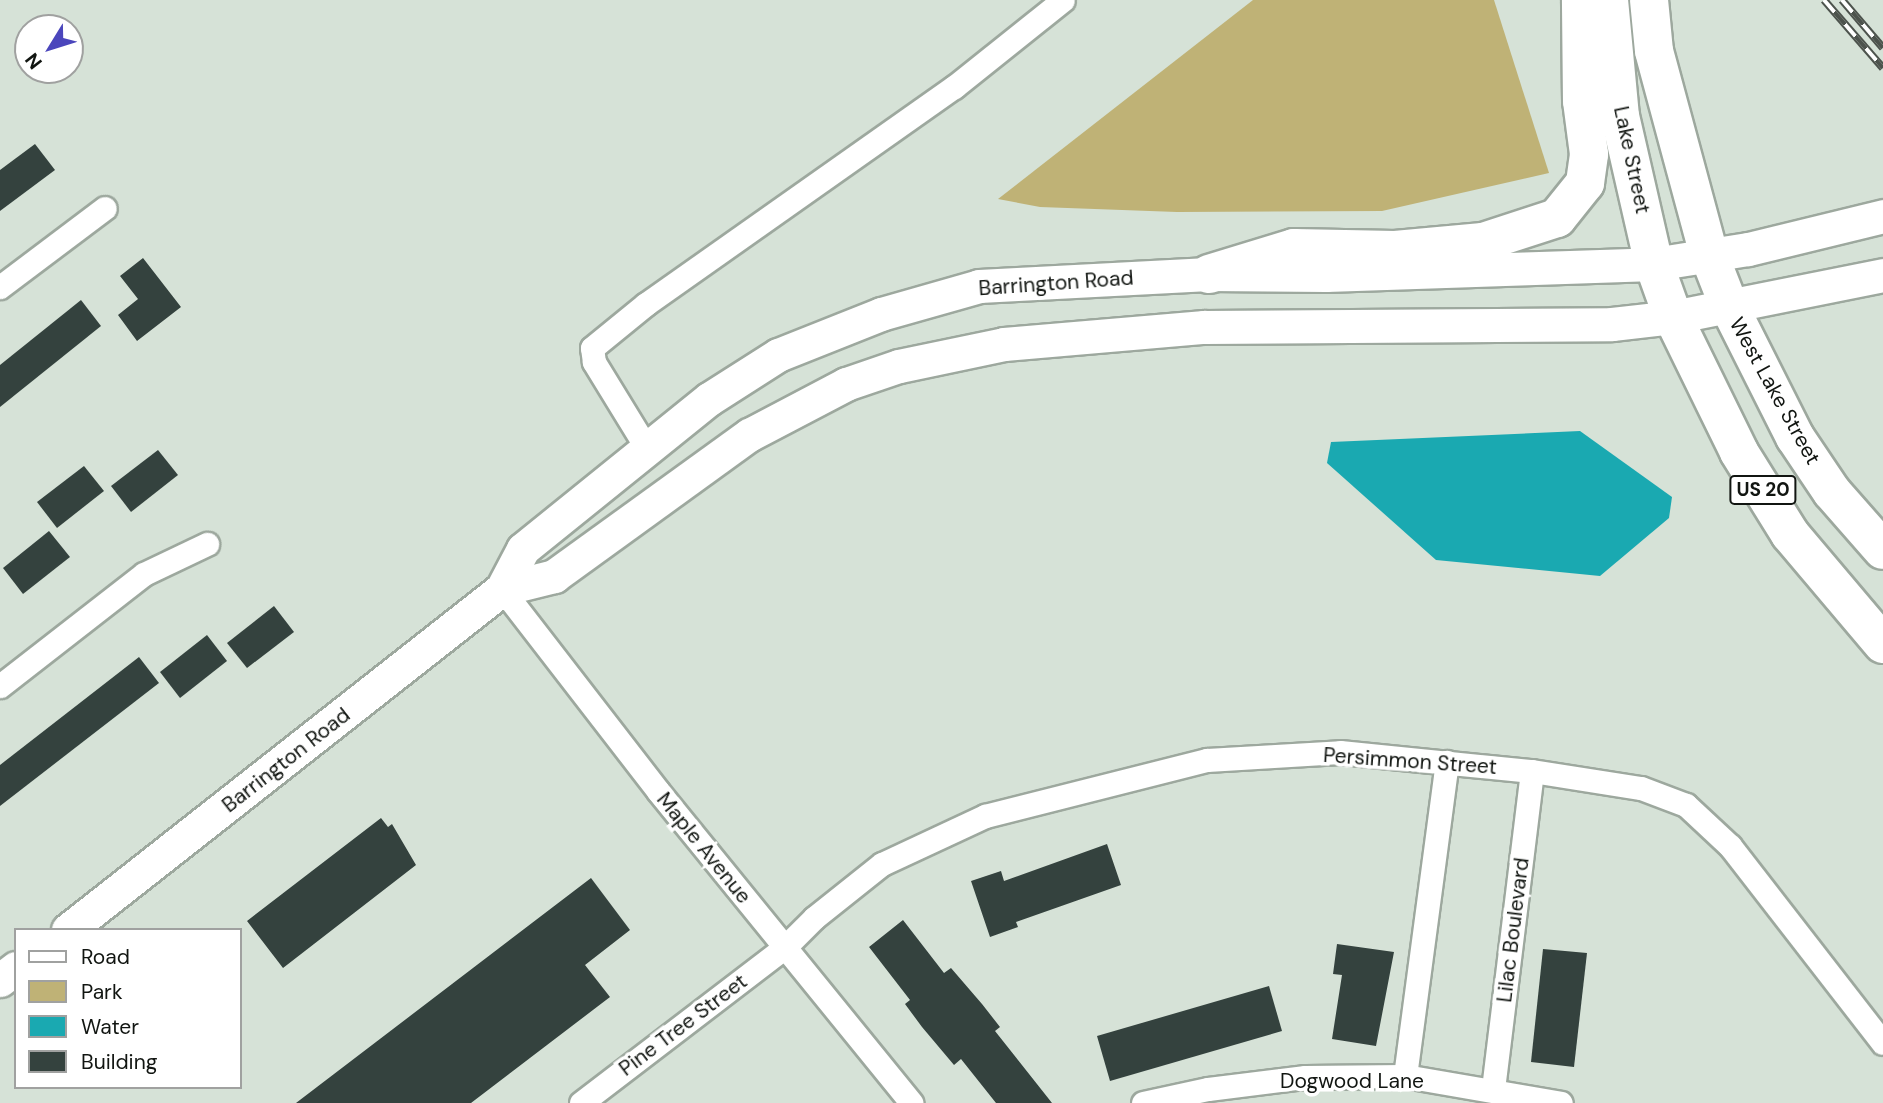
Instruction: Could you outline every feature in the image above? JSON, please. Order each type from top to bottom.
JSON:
[{"type":"highway","points":[[1209,274],[1294,248],[1395,250],[1483,242],[1557,218],[1585,183],[1589,154],[1582,101],[1581,0]]},
{"type":"highway","name":"Lake Street","points":[[1609,0],[1620,116],[1654,264],[1673,317]]},
{"type":"highway","name":"US 20","points":[[1649,0],[1654,51],[1709,255]]},
{"type":"highway","name":"West Lake Street","points":[[1709,255],[1729,306],[1795,437],[1832,492],[1883,550]]},
{"type":"highway","name":"US 20","points":[[1673,317],[1739,452],[1790,534],[1883,644]]},
{"type":"main road","name":"Barrington Road","points":[[502,589],[523,549],[646,447],[709,399],[778,355],[881,314],[979,286],[1209,274],[1326,275],[1654,264],[1709,255],[1883,216]]},
{"type":"main road","name":"Barrington Road","points":[[71,928],[502,589],[554,576],[749,435],[846,384],[899,366],[1003,344],[1204,327],[1612,324],[1673,317],[1883,275]]},
{"type":"street","points":[[646,447],[594,362],[592,348],[646,303],[954,87],[1063,0]]},
{"type":"street","points":[[0,287],[105,208]]},
{"type":"street","points":[[0,686],[144,574],[207,544]]},
{"type":"street","name":"Maple Avenue","points":[[502,589],[912,1103]]},
{"type":"street","name":"Persimmon Street","points":[[785,947],[814,918],[882,864],[985,816],[1082,788],[1207,760],[1340,752],[1532,771],[1641,788],[1686,805],[1730,846],[1883,1043]]},
{"type":"street","points":[[1405,1076],[1447,762]]},
{"type":"street","name":"Lilac Boulevard","points":[[1493,1089],[1532,771]]},
{"type":"street","name":"Pine Tree Street","points":[[581,1103],[785,947]]},
{"type":"street","name":"Dogwood Lane","points":[[1143,1103],[1208,1089],[1305,1077],[1405,1076],[1493,1089],[1561,1103]]},
{"type":"green space","points":[[1253,0],[1494,0],[1549,173],[1382,211],[1177,212],[1040,207],[998,199]]},
{"type":"water","points":[[1580,431],[1672,497],[1669,518],[1600,576],[1436,560],[1327,463],[1331,442]]},
{"type":"building","points":[[35,144],[55,170],[0,211],[0,170]]},
{"type":"building","points":[[143,258],[181,307],[137,341],[118,315],[138,299],[120,276]]},
{"type":"building","points":[[81,300],[101,326],[0,407],[0,365]]},
{"type":"building","points":[[158,450],[178,475],[131,512],[111,486]]},
{"type":"building","points":[[84,466],[104,491],[57,528],[37,502]]},
{"type":"building","points":[[49,531],[70,557],[23,594],[3,568]]},
{"type":"building","points":[[274,606],[294,632],[247,668],[227,643]]},
{"type":"building","points":[[207,635],[227,661],[180,698],[160,672]]},
{"type":"building","points":[[139,657],[159,683],[0,806],[0,765]]},
{"type":"building","points":[[381,818],[388,827],[392,824],[416,865],[283,968],[247,921]]},
{"type":"building","points":[[1107,844],[1121,885],[1016,922],[1018,927],[990,937],[971,881],[1001,871],[1004,881]]},
{"type":"building","points":[[591,878],[630,930],[585,965],[610,997],[471,1103],[296,1103]]},
{"type":"building","points":[[903,920],[944,973],[951,968],[982,1004],[1000,1027],[995,1031],[1052,1103],[996,1103],[961,1059],[954,1065],[922,1027],[905,1004],[910,1000],[869,947]]},
{"type":"building","points":[[1337,944],[1394,952],[1376,1046],[1332,1039],[1342,975],[1333,974]]},
{"type":"building","points":[[1543,949],[1587,953],[1574,1067],[1531,1062]]},
{"type":"building","points":[[1269,986],[1282,1031],[1110,1081],[1097,1036]]},
{"type":"railway","points":[[1824,0],[1883,68]]},
{"type":"railway","points":[[1842,0],[1883,48]]}]
